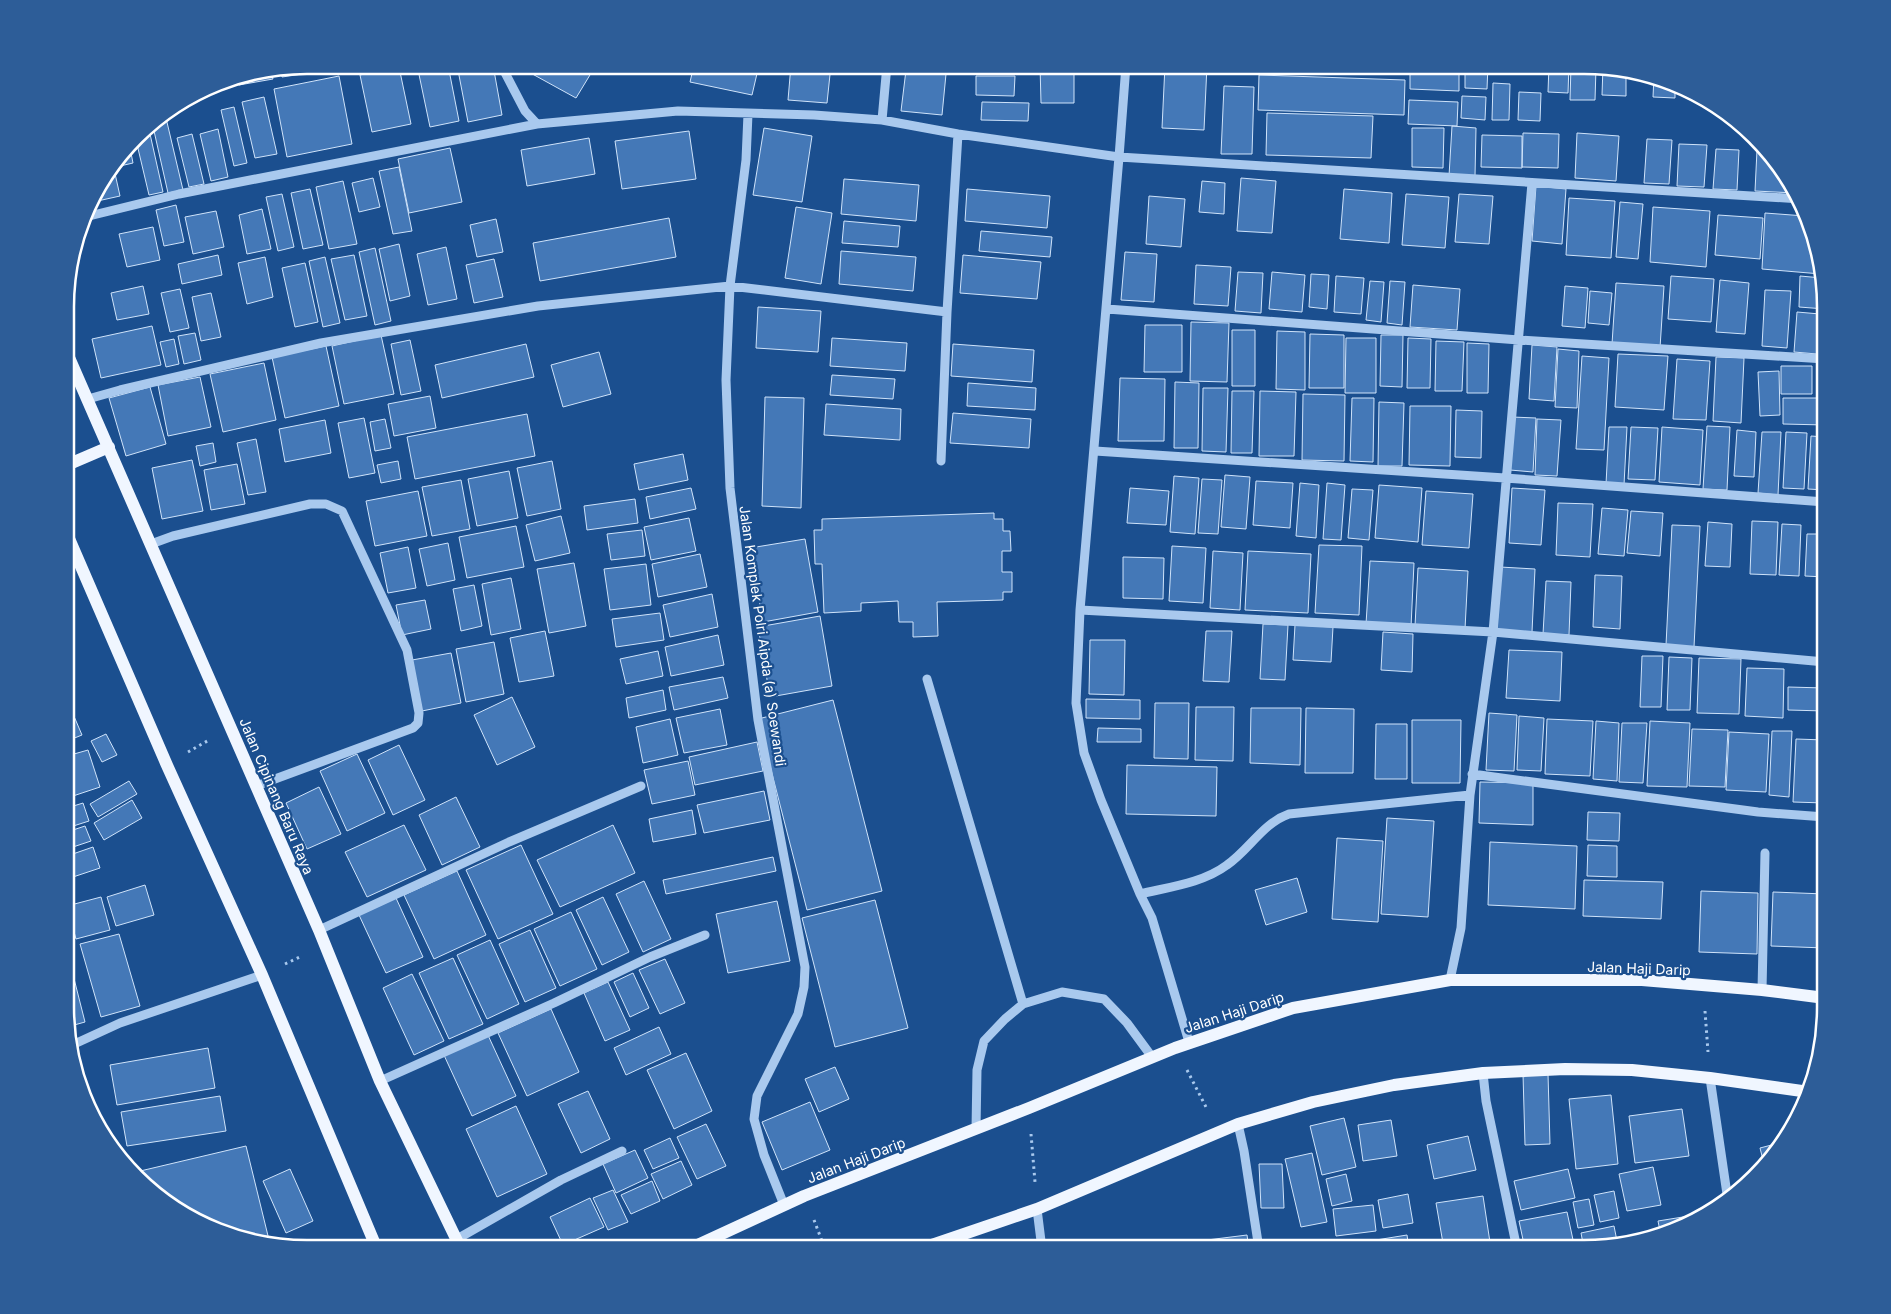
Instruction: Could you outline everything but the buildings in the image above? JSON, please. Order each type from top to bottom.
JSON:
[{"type":"main road","name":"Jalan Cipinang Baru Raya","points":[[74,375],[88,399],[319,930],[380,1081],[457,1240]]},
{"type":"main road","points":[[74,462],[109,447]]},
{"type":"main road","points":[[74,550],[166,763],[262,975],[374,1240]]},
{"type":"main road","name":"Jalan Haji Darip","points":[[708,1240],[784,1204],[1029,1108],[1189,1042],[1293,1008],[1450,980],[1642,980],[1762,990],[1817,997]]},
{"type":"main road","points":[[946,1240],[1037,1209],[1238,1124],[1313,1102],[1394,1085],[1483,1073],[1565,1069],[1632,1070],[1710,1078],[1801,1091]]},
{"type":"street","points":[[506,74],[526,111],[537,124]]},
{"type":"street","points":[[882,120],[886,74]]},
{"type":"street","points":[[1125,74],[1095,451],[1080,610],[1076,703],[1084,754],[1100,800],[1152,918],[1189,1042]]},
{"type":"street","points":[[93,215],[179,194],[537,124],[678,111],[814,115],[882,120],[958,134],[1119,157],[1791,199]]},
{"type":"street","name":"Jalan Komplek Polri Aipda (a) Soewandi","points":[[748,114],[746,160],[730,286],[726,380],[730,488],[758,720],[805,967],[804,987],[798,1014],[757,1096],[754,1119],[764,1155],[784,1204]]},
{"type":"street","points":[[941,461],[947,312],[958,134]]},
{"type":"street","points":[[1450,980],[1461,928],[1472,774],[1493,632],[1532,183]]},
{"type":"street","points":[[88,399],[349,338],[538,306],[730,286],[947,312]]},
{"type":"street","points":[[1107,309],[1519,340],[1817,358]]},
{"type":"street","points":[[1095,451],[1505,478],[1817,501]]},
{"type":"street","points":[[151,544],[173,536],[310,504],[326,504],[342,511],[407,650],[419,713],[418,723],[413,728],[256,786]]},
{"type":"street","points":[[1080,610],[1493,632],[1817,661]]},
{"type":"street","points":[[927,679],[1023,1004]]},
{"type":"street","points":[[1472,774],[1758,812],[1817,816]]},
{"type":"street","points":[[319,930],[509,842],[640,786]]},
{"type":"street","points":[[1140,894],[1194,881],[1226,866],[1246,850],[1262,831],[1279,818],[1288,814],[1470,795]]},
{"type":"street","points":[[1762,990],[1765,853]]},
{"type":"street","points":[[380,1081],[554,1003],[650,957],[705,935]]},
{"type":"street","points":[[77,1043],[120,1023],[262,975]]},
{"type":"street","points":[[976,1128],[977,1070],[984,1041],[1005,1018],[1023,1004],[1062,992],[1104,999],[1127,1024],[1152,1057]]},
{"type":"street","points":[[1483,1073],[1486,1101],[1515,1240]]},
{"type":"street","points":[[1710,1078],[1727,1191]]},
{"type":"street","points":[[1238,1124],[1258,1240]]},
{"type":"street","points":[[465,1240],[561,1180],[622,1151]]},
{"type":"street","points":[[1037,1209],[1041,1240]]},
{"type":"path","points":[[166,763],[231,728]]},
{"type":"path","points":[[262,975],[325,945]]},
{"type":"path","points":[[1703,986],[1710,1078]]},
{"type":"path","points":[[1175,1048],[1219,1131]]},
{"type":"path","points":[[1029,1108],[1037,1209]]}]
